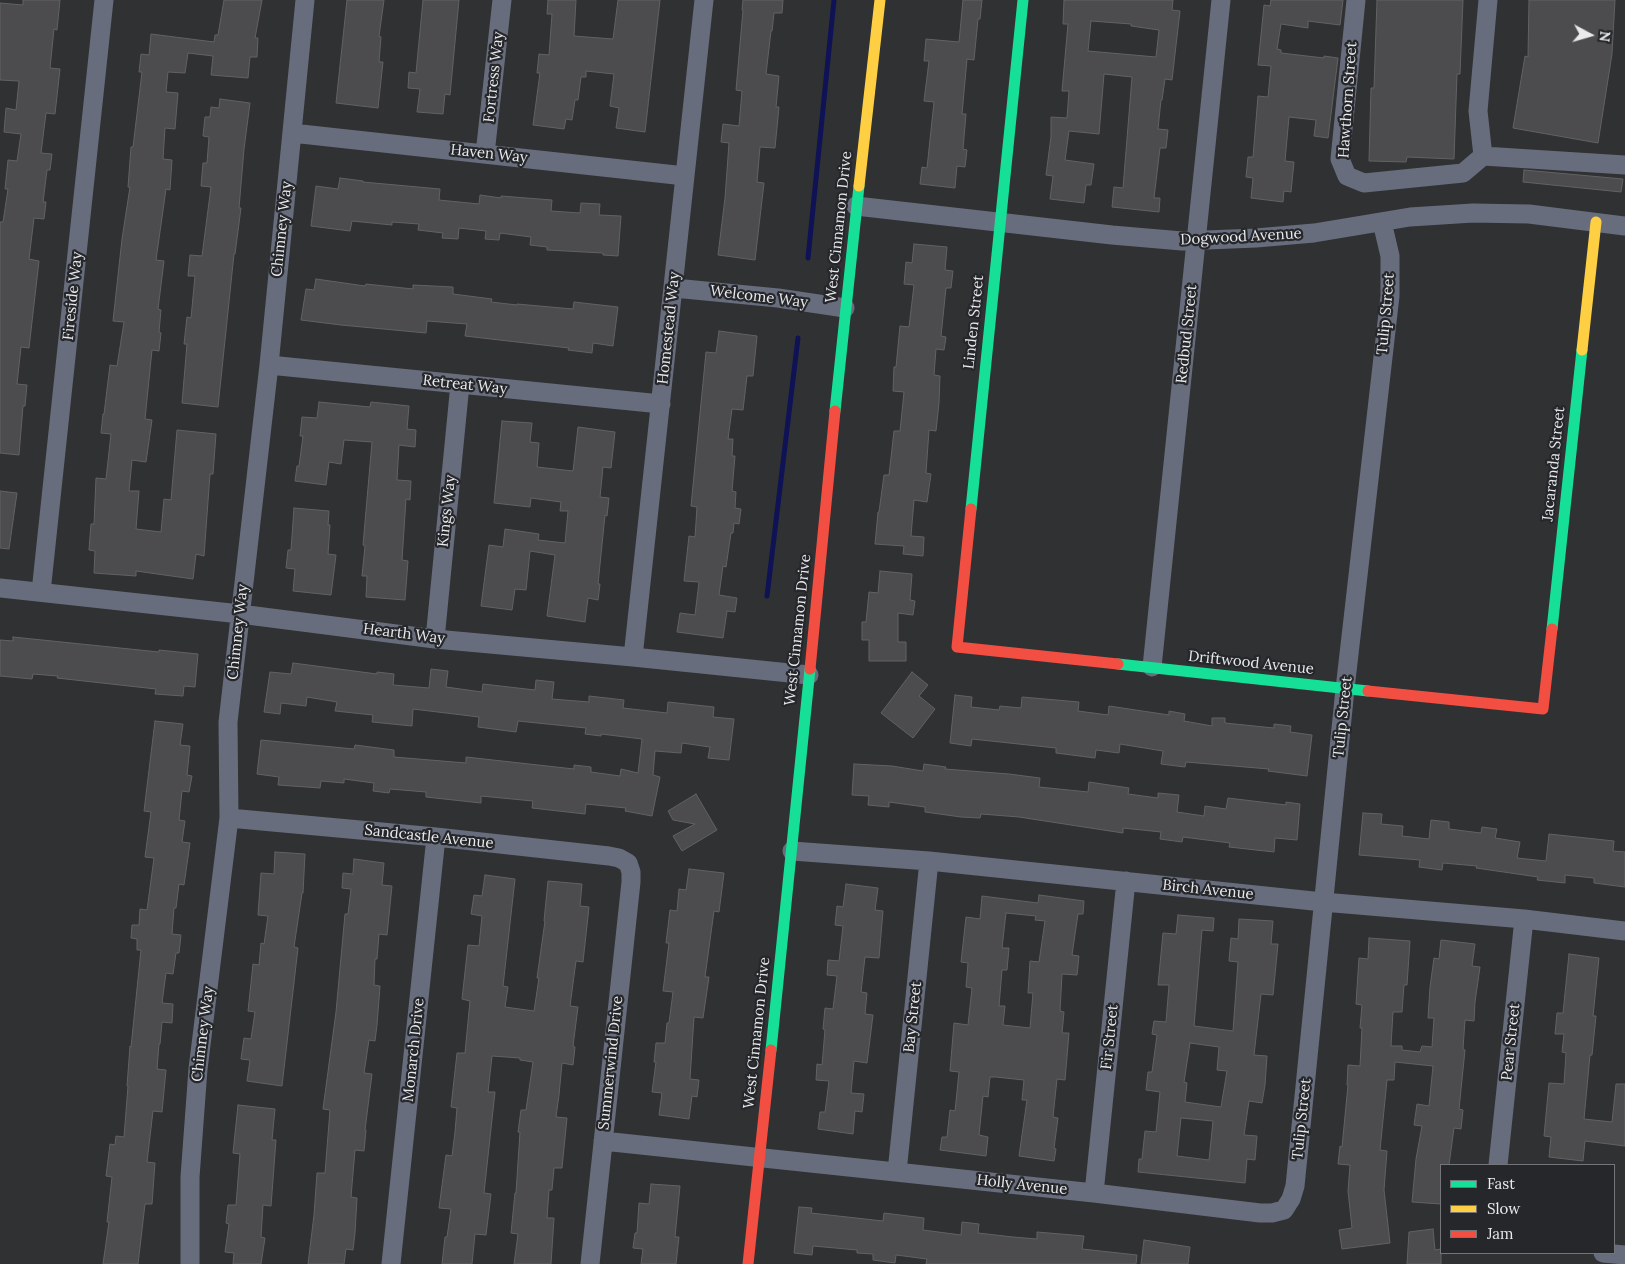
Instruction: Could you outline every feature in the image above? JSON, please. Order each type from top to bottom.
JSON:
[{"type":"street","name":"Fireside Way","points":[[42,592],[104,0]]},
{"type":"street","name":"Chimney Way","points":[[190,1264],[190,1177],[198,1069],[229,818],[228,722],[269,365],[305,0]]},
{"type":"street","name":"Fortress Way","points":[[486,154],[502,0]]},
{"type":"street","name":"Homestead Way","points":[[633,657],[704,0]]},
{"type":"street","name":"West Cinnamon Drive","points":[[748,1264],[792,851],[845,308],[880,0]]},
{"type":"street","name":"Linden Street","points":[[957,647],[1023,0]]},
{"type":"street","name":"Redbud Street","points":[[1152,667],[1222,0]]},
{"type":"street","name":"Hawthorn Street","points":[[1356,0],[1340,160],[1347,176],[1364,183],[1463,173],[1483,156]]},
{"type":"street","points":[[1488,0],[1478,111],[1483,156],[1625,165]]},
{"type":"street","name":"Haven Way","points":[[292,133],[685,176]]},
{"type":"street","name":"Dogwood Avenue","points":[[856,206],[1112,235],[1182,241],[1276,236],[1410,217],[1473,213],[1529,214],[1625,226]]},
{"type":"street","name":"Tulip Street","points":[[1284,1210],[1291,1199],[1295,1186],[1345,689],[1390,296],[1390,256],[1382,222]]},
{"type":"street","name":"Jacaranda Street","points":[[1543,708],[1596,222]]},
{"type":"street","name":"Welcome Way","points":[[674,288],[778,298],[845,308]]},
{"type":"street","name":"Retreat Way","points":[[269,365],[660,404]]},
{"type":"street","name":"Kings Way","points":[[435,638],[460,384]]},
{"type":"street","name":"Hearth Way","points":[[0,588],[240,614],[435,638],[808,675]]},
{"type":"street","name":"Driftwood Avenue","points":[[957,647],[1345,689],[1543,708]]},
{"type":"street","name":"Sandcastle Avenue","points":[[229,818],[436,837],[609,856],[628,862]]},
{"type":"street","name":"Monarch Drive","points":[[391,1264],[436,837]]},
{"type":"street","name":"Birch Avenue","points":[[792,851],[929,861],[1625,931]]},
{"type":"street","name":"Bay Street","points":[[897,1172],[929,861]]},
{"type":"street","name":"Summerwind Drive","points":[[590,1264],[631,882],[628,862]]},
{"type":"street","name":"Fir Street","points":[[1094,1193],[1126,882]]},
{"type":"street","name":"Pear Street","points":[[1498,1164],[1524,920]]},
{"type":"street","name":"Holly Avenue","points":[[603,1141],[1094,1193],[1260,1213],[1284,1210]]},
{"type":"building","points":[[23,0],[60,0],[57,30],[54,29],[50,68],[60,69],[55,114],[46,113],[41,153],[52,154],[50,170],[47,170],[43,202],[46,202],[44,219],[34,218],[29,259],[39,261],[29,348],[21,347],[17,384],[27,385],[25,406],[23,406],[19,455],[0,453],[0,222],[3,222],[8,189],[5,189],[8,160],[17,161],[21,134],[4,132],[6,108],[16,110],[19,81],[0,80],[0,3],[23,5]]},
{"type":"building","points":[[224,0],[262,0],[255,38],[258,38],[257,57],[250,57],[248,78],[211,75],[213,56],[188,53],[185,73],[168,72],[166,92],[178,93],[175,129],[165,128],[163,159],[172,160],[170,190],[166,189],[156,260],[164,261],[158,309],[161,310],[159,332],[161,333],[159,351],[152,350],[145,419],[152,420],[146,462],[132,460],[129,491],[139,491],[136,529],[161,532],[164,499],[171,500],[177,430],[216,434],[213,474],[210,474],[204,556],[196,554],[193,579],[136,571],[136,576],[94,573],[95,551],[89,550],[91,524],[94,524],[96,478],[106,479],[111,434],[101,433],[103,414],[110,365],[117,366],[124,322],[113,321],[130,187],[128,187],[131,147],[133,147],[142,72],[139,72],[141,54],[149,55],[151,34],[214,42],[215,35],[218,35]]},
{"type":"building","points":[[347,0],[384,0],[379,36],[381,37],[379,62],[383,62],[378,108],[336,103]]},
{"type":"building","points":[[423,0],[459,0],[450,95],[445,94],[443,114],[417,112],[420,89],[408,88],[409,72],[416,73]]},
{"type":"building","points":[[548,0],[576,0],[574,36],[613,39],[618,0],[660,0],[645,132],[616,128],[619,108],[610,106],[614,74],[586,71],[586,77],[581,77],[578,100],[575,100],[572,120],[566,119],[564,129],[533,125],[540,73],[537,73],[539,54],[549,55],[552,14],[547,14]]},
{"type":"building","points":[[743,0],[783,0],[782,13],[774,13],[766,74],[779,76],[776,107],[779,107],[775,148],[760,147],[757,182],[764,183],[755,260],[718,255],[729,143],[721,142],[723,124],[739,126],[742,91],[736,90]]},
{"type":"building","points":[[963,0],[982,0],[974,60],[967,59],[962,114],[966,114],[963,149],[967,150],[965,167],[957,166],[955,188],[920,184],[922,167],[927,168],[934,102],[924,101],[929,61],[924,61],[926,39],[959,42]]},
{"type":"building","points":[[1064,0],[1173,0],[1172,10],[1180,11],[1172,80],[1165,79],[1161,100],[1158,129],[1168,130],[1166,148],[1160,148],[1154,198],[1160,198],[1159,212],[1112,207],[1114,187],[1123,188],[1132,77],[1104,74],[1099,134],[1069,131],[1065,160],[1094,164],[1091,185],[1086,185],[1084,203],[1050,199],[1053,176],[1046,175],[1051,137],[1051,117],[1067,118],[1069,91],[1062,91],[1068,24],[1063,24]],"holes":[[[1091,21],[1131,24],[1131,26],[1159,30],[1156,57],[1088,51]]]},
{"type":"building","points":[[1271,0],[1343,0],[1340,25],[1308,21],[1308,28],[1281,24],[1277,49],[1281,50],[1281,53],[1338,58],[1328,138],[1314,136],[1316,120],[1289,117],[1285,161],[1294,162],[1291,192],[1284,191],[1283,202],[1251,198],[1253,178],[1246,177],[1248,157],[1253,157],[1258,96],[1268,97],[1271,66],[1258,65],[1264,5],[1270,6]]},
{"type":"building","points":[[1377,0],[1463,0],[1460,74],[1457,74],[1454,159],[1407,157],[1406,162],[1369,161],[1371,88],[1374,88]]},
{"type":"building","points":[[1529,0],[1615,0],[1612,54],[1598,143],[1513,128],[1525,56],[1528,57]]},
{"type":"building","points":[[220,99],[250,103],[244,149],[239,208],[241,208],[234,254],[218,407],[182,403],[187,344],[184,344],[187,317],[191,318],[195,276],[188,276],[190,255],[202,256],[211,187],[201,186],[203,163],[207,163],[209,137],[203,136],[205,117],[210,117],[211,107],[219,108]]},
{"type":"building","points":[[1524,170],[1623,179],[1621,192],[1523,182]]},
{"type":"building","points":[[340,178],[440,189],[439,200],[479,204],[480,195],[501,198],[501,196],[552,200],[551,211],[580,213],[581,203],[600,204],[599,215],[621,216],[618,256],[603,255],[603,253],[547,250],[547,247],[530,245],[531,237],[500,233],[499,240],[485,239],[486,231],[459,228],[458,239],[442,238],[443,233],[418,230],[419,224],[392,222],[392,225],[352,221],[350,231],[311,226],[316,186],[338,189]]},
{"type":"building","points":[[914,244],[947,247],[945,270],[953,271],[951,288],[946,288],[941,336],[946,337],[944,350],[936,349],[934,375],[940,376],[939,403],[936,431],[929,430],[926,473],[931,474],[927,502],[914,500],[911,536],[924,537],[923,556],[903,554],[904,546],[875,544],[884,475],[889,475],[894,431],[900,431],[904,392],[893,391],[894,367],[896,367],[900,326],[909,327],[914,285],[904,284],[906,262],[912,263]]},
{"type":"building","points":[[316,279],[365,286],[366,284],[413,289],[413,285],[453,287],[453,294],[492,299],[491,302],[517,305],[573,309],[574,302],[618,307],[613,346],[593,343],[592,353],[568,350],[569,348],[465,336],[467,324],[427,321],[426,333],[301,320],[306,289],[314,290]]},
{"type":"building","points":[[719,331],[757,336],[753,376],[747,376],[743,410],[732,409],[728,439],[733,439],[732,456],[735,456],[732,491],[736,492],[735,508],[741,509],[739,524],[734,523],[733,533],[731,533],[726,567],[723,566],[719,595],[737,598],[735,612],[727,611],[723,638],[677,632],[680,613],[695,615],[699,582],[684,581],[689,536],[695,537],[697,507],[691,506],[706,352],[716,353]]},
{"type":"building","points":[[319,402],[370,407],[371,402],[409,406],[407,429],[416,430],[415,447],[399,445],[397,480],[411,481],[410,500],[406,499],[402,560],[408,561],[405,600],[366,597],[367,576],[362,576],[365,546],[363,545],[372,442],[344,440],[341,464],[329,462],[326,485],[295,481],[303,436],[300,436],[302,417],[317,418]]},
{"type":"building","points":[[502,421],[532,423],[530,442],[539,443],[537,467],[573,471],[578,427],[615,432],[611,468],[603,467],[600,497],[609,498],[607,516],[605,515],[598,600],[588,598],[585,622],[547,616],[555,555],[530,551],[526,590],[515,589],[512,610],[481,606],[489,545],[503,547],[505,529],[539,534],[538,540],[565,543],[568,511],[560,511],[561,502],[531,498],[530,507],[494,503]]},
{"type":"building","points":[[0,491],[17,493],[9,549],[0,548]]},
{"type":"building","points":[[294,508],[329,511],[328,554],[336,555],[331,595],[293,591],[295,569],[286,568],[288,550],[291,550]]},
{"type":"building","points":[[880,571],[912,574],[910,600],[915,601],[913,615],[898,613],[898,642],[906,642],[906,661],[869,661],[869,640],[862,640],[862,622],[866,622],[869,592],[878,593]]},
{"type":"building","points":[[13,637],[159,652],[159,650],[198,654],[195,687],[184,686],[183,696],[155,694],[156,689],[57,678],[58,676],[33,674],[32,679],[0,676],[0,640],[13,641]]},
{"type":"building","points":[[293,663],[377,674],[377,672],[394,674],[393,685],[429,688],[431,669],[448,671],[446,687],[482,692],[483,684],[535,690],[536,680],[554,682],[552,699],[589,702],[589,696],[624,700],[623,708],[667,713],[668,702],[714,707],[713,717],[734,719],[729,760],[708,758],[710,747],[682,743],[681,753],[655,751],[653,775],[660,777],[652,816],[625,811],[626,808],[586,804],[585,814],[532,808],[533,801],[481,796],[481,803],[426,797],[426,792],[390,789],[389,793],[373,791],[374,783],[344,779],[344,783],[321,781],[320,788],[278,785],[279,777],[257,774],[261,740],[354,749],[355,745],[394,750],[394,757],[466,763],[466,757],[574,769],[574,765],[591,767],[591,772],[620,776],[621,769],[638,773],[642,739],[585,734],[586,728],[518,721],[516,732],[478,727],[479,717],[413,709],[412,726],[372,722],[373,715],[335,711],[337,702],[307,697],[306,706],[281,703],[280,714],[264,712],[270,672],[291,674]]},
{"type":"building","points":[[912,672],[928,685],[919,696],[935,709],[913,738],[881,713]]},
{"type":"building","points":[[955,695],[972,697],[971,707],[999,710],[1000,706],[1021,708],[1022,697],[1079,702],[1078,711],[1108,715],[1109,706],[1169,715],[1169,711],[1185,714],[1184,721],[1212,726],[1212,718],[1225,718],[1225,723],[1274,728],[1274,724],[1291,726],[1290,732],[1312,735],[1307,776],[1268,771],[1269,769],[1186,762],[1185,767],[1161,764],[1163,751],[1120,744],[1119,753],[1096,750],[1095,758],[1056,753],[1056,748],[972,739],[971,746],[950,743]]},
{"type":"building","points":[[155,721],[183,724],[180,745],[190,746],[187,775],[192,776],[189,792],[182,791],[179,820],[185,821],[182,842],[190,843],[184,885],[179,884],[176,908],[174,908],[172,934],[181,935],[179,953],[176,953],[173,974],[166,973],[162,1003],[173,1004],[172,1023],[162,1022],[159,1044],[157,1069],[166,1070],[162,1112],[153,1111],[147,1162],[155,1163],[152,1204],[145,1204],[138,1264],[103,1264],[109,1222],[107,1222],[112,1177],[106,1176],[110,1144],[115,1145],[116,1136],[124,1137],[130,1046],[141,950],[137,950],[137,939],[131,938],[132,925],[139,925],[140,909],[147,910],[154,858],[145,857],[151,812],[144,811]]},
{"type":"building","points":[[854,764],[892,766],[923,771],[924,764],[946,767],[945,769],[1040,778],[1039,787],[1088,792],[1089,782],[1129,788],[1128,794],[1158,798],[1158,793],[1179,795],[1177,812],[1204,816],[1205,806],[1226,809],[1228,798],[1286,805],[1286,802],[1300,804],[1297,840],[1275,838],[1274,852],[1229,847],[1230,843],[1183,837],[1182,842],[1160,839],[1161,832],[1123,828],[1123,833],[1019,817],[981,814],[980,818],[961,817],[925,812],[925,807],[889,802],[889,807],[868,805],[869,796],[852,795]]},
{"type":"building","points":[[696,794],[717,830],[682,851],[673,836],[695,824],[673,820],[668,811]]},
{"type":"building","points":[[1363,813],[1382,814],[1381,824],[1403,826],[1402,836],[1429,839],[1431,820],[1449,822],[1449,829],[1481,833],[1482,827],[1497,829],[1495,838],[1520,842],[1517,858],[1546,861],[1549,834],[1614,841],[1613,851],[1625,852],[1625,887],[1594,883],[1594,878],[1565,875],[1565,883],[1537,880],[1538,877],[1476,868],[1477,866],[1443,863],[1442,870],[1419,867],[1420,860],[1359,855]]},
{"type":"building","points":[[275,852],[305,854],[303,893],[294,947],[298,948],[282,1086],[247,1081],[250,1060],[241,1059],[244,1038],[251,1039],[255,1012],[248,1011],[253,964],[259,965],[261,943],[264,944],[268,916],[258,915],[261,873],[274,874]]},
{"type":"building","points":[[354,859],[384,863],[382,885],[392,886],[387,935],[379,934],[377,959],[375,959],[374,985],[380,986],[375,1041],[369,1040],[364,1073],[372,1074],[364,1151],[355,1150],[351,1197],[357,1198],[355,1233],[353,1250],[346,1249],[344,1264],[308,1264],[317,1173],[325,1173],[330,1110],[323,1109],[336,1012],[345,914],[348,914],[351,889],[342,888],[343,873],[353,874]]},
{"type":"building","points":[[689,869],[724,873],[719,912],[714,911],[705,977],[709,977],[703,1018],[694,1017],[690,1079],[699,1080],[697,1097],[692,1096],[689,1119],[659,1115],[662,1093],[652,1092],[656,1062],[654,1062],[656,1043],[665,1043],[673,992],[663,991],[669,943],[666,943],[670,910],[677,911],[679,889],[686,890]]},
{"type":"building","points":[[485,875],[515,879],[503,986],[508,987],[505,1007],[534,1011],[548,881],[582,884],[580,906],[589,907],[583,962],[576,961],[570,1006],[578,1007],[573,1046],[575,1047],[573,1065],[562,1063],[556,1117],[567,1118],[562,1168],[554,1168],[552,1190],[549,1190],[547,1218],[554,1218],[551,1264],[514,1264],[518,1234],[511,1233],[516,1193],[520,1132],[518,1132],[521,1110],[526,1110],[533,1062],[520,1060],[520,1058],[492,1056],[488,1092],[495,1092],[484,1193],[491,1194],[486,1235],[475,1234],[472,1264],[442,1264],[451,1209],[439,1208],[446,1155],[452,1156],[455,1132],[457,1108],[451,1107],[457,1053],[465,1053],[470,1001],[462,999],[468,945],[479,946],[482,916],[471,914],[474,895],[482,896]]},
{"type":"building","points":[[846,884],[878,888],[875,910],[883,911],[879,958],[865,957],[861,992],[867,993],[865,1014],[873,1015],[867,1063],[854,1061],[851,1093],[864,1094],[862,1112],[855,1111],[853,1134],[818,1129],[820,1112],[825,1112],[829,1081],[816,1080],[817,1064],[822,1065],[825,1008],[833,1009],[837,976],[827,975],[828,960],[839,961],[843,926],[835,925],[837,906],[843,907]]},
{"type":"building","points":[[1039,895],[1084,901],[1083,914],[1078,914],[1072,955],[1079,956],[1077,975],[1062,974],[1060,1011],[1064,1012],[1062,1033],[1069,1033],[1065,1080],[1057,1079],[1053,1117],[1058,1118],[1054,1161],[1019,1156],[1027,1100],[1022,1100],[1024,1080],[996,1077],[990,1077],[988,1097],[983,1096],[979,1135],[988,1137],[986,1156],[940,1150],[942,1137],[947,1137],[950,1110],[955,1111],[959,1072],[950,1071],[954,1023],[968,1025],[972,988],[966,987],[968,963],[961,962],[966,917],[980,919],[982,896],[1038,903]],"holes":[[[1006,913],[1036,916],[1035,920],[1045,921],[1039,962],[1030,961],[1028,993],[1033,993],[1030,1028],[1003,1025],[1005,1006],[999,1006],[1002,970],[1007,970],[1009,948],[1002,948]]]},
{"type":"building","points":[[1178,915],[1214,918],[1213,931],[1202,930],[1194,1026],[1233,1031],[1238,962],[1229,961],[1231,938],[1238,939],[1239,919],[1273,921],[1271,944],[1278,944],[1273,995],[1261,994],[1254,1055],[1267,1056],[1265,1085],[1262,1103],[1249,1101],[1244,1135],[1257,1136],[1255,1160],[1247,1159],[1245,1183],[1138,1172],[1139,1159],[1142,1159],[1145,1131],[1156,1132],[1160,1092],[1146,1090],[1148,1072],[1152,1072],[1157,1035],[1152,1034],[1154,1021],[1166,1022],[1169,985],[1158,985],[1163,933],[1176,934]],"holes":[[[1190,1043],[1219,1047],[1217,1070],[1227,1071],[1221,1107],[1185,1102],[1187,1083],[1184,1082]],[[1181,1118],[1213,1121],[1209,1160],[1177,1156]]]},
{"type":"building","points":[[1369,938],[1410,941],[1407,985],[1404,985],[1402,1012],[1393,1012],[1391,1046],[1402,1046],[1402,1050],[1420,1052],[1422,1046],[1432,1047],[1434,1018],[1428,1018],[1430,987],[1434,958],[1439,959],[1441,940],[1475,944],[1472,966],[1480,967],[1474,1021],[1465,1020],[1463,1049],[1465,1050],[1459,1109],[1463,1110],[1461,1129],[1454,1128],[1449,1164],[1440,1164],[1440,1204],[1412,1202],[1416,1159],[1422,1126],[1414,1125],[1417,1104],[1429,1106],[1433,1066],[1395,1062],[1394,1080],[1387,1080],[1380,1150],[1387,1151],[1384,1190],[1390,1243],[1342,1249],[1339,1230],[1352,1228],[1348,1191],[1350,1165],[1338,1164],[1340,1146],[1342,1147],[1348,1065],[1360,1066],[1362,1005],[1356,1004],[1359,958],[1368,959]]},
{"type":"building","points":[[1569,954],[1599,958],[1593,1016],[1596,1016],[1584,1119],[1612,1122],[1616,1084],[1625,1084],[1625,1146],[1585,1141],[1583,1161],[1549,1157],[1551,1137],[1544,1136],[1549,1083],[1564,1084],[1566,1053],[1562,1052],[1564,1034],[1555,1034],[1557,1013],[1563,1013]]},
{"type":"building","points":[[238,1105],[275,1109],[272,1140],[276,1140],[271,1206],[263,1205],[261,1237],[265,1238],[261,1264],[233,1264],[234,1253],[225,1252],[229,1224],[226,1223],[228,1205],[236,1205],[240,1154],[233,1153]]},
{"type":"building","points":[[651,1184],[680,1186],[675,1237],[679,1237],[676,1264],[641,1264],[643,1249],[633,1248],[635,1233],[637,1233],[639,1203],[649,1204]]},
{"type":"building","points":[[799,1207],[812,1208],[811,1213],[883,1221],[884,1213],[924,1218],[923,1230],[961,1235],[962,1222],[979,1224],[978,1233],[1037,1239],[1037,1232],[1084,1236],[1082,1249],[1137,1255],[1136,1264],[926,1264],[927,1259],[896,1255],[895,1263],[873,1260],[873,1254],[857,1253],[857,1250],[813,1246],[812,1255],[794,1253]]},
{"type":"building","points":[[1433,1229],[1435,1250],[1440,1249],[1441,1264],[1407,1264],[1409,1232]]},
{"type":"building","points":[[1144,1240],[1190,1247],[1188,1264],[1141,1264]]},
{"type":"waterway","points":[[808,258],[834,0]]},
{"type":"waterway","points":[[767,596],[798,338]]},
{"type":"traffic: fast","points":[[971,509],[1023,0]]},
{"type":"traffic: fast","points":[[835,411],[859,186]]},
{"type":"traffic: fast","points":[[1552,629],[1582,350]]},
{"type":"traffic: fast","points":[[1118,664],[1368,691]]},
{"type":"traffic: fast","points":[[771,1050],[810,669]]},
{"type":"traffic: slow","points":[[859,186],[880,0]]},
{"type":"traffic: slow","points":[[1582,350],[1596,222]]},
{"type":"traffic: jam","points":[[810,669],[835,411]]},
{"type":"traffic: jam","points":[[971,509],[957,647],[1118,664]]},
{"type":"traffic: jam","points":[[1368,691],[1543,709],[1552,629]]},
{"type":"traffic: jam","points":[[748,1264],[771,1050]]}]
